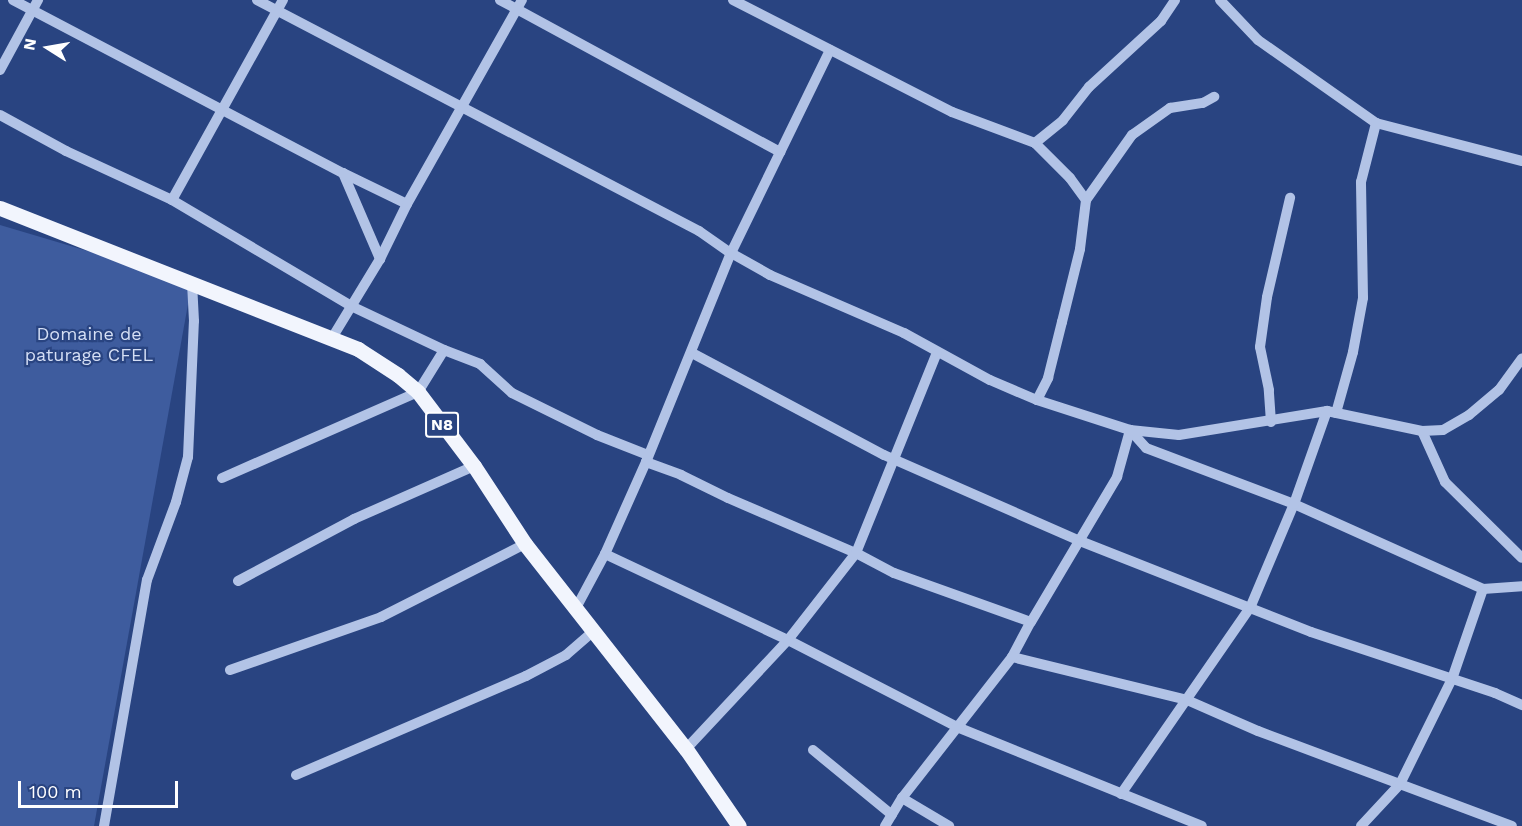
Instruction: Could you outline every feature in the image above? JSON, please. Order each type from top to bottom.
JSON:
[{"type":"main road","name":"N8","points":[[0,208],[332,338],[379,361],[418,392],[474,466],[525,544],[686,749],[739,826]]},
{"type":"street","points":[[13,0],[35,5],[222,109],[407,204]]},
{"type":"street","points":[[257,0],[280,5],[463,108],[699,231],[731,253],[770,275],[904,333],[990,380],[1037,400],[1130,430],[1179,435],[1332,412],[1422,431],[1443,430],[1469,415],[1499,390],[1522,358]]},
{"type":"street","points":[[500,0],[519,4],[780,152]]},
{"type":"street","points":[[733,0],[952,112],[1035,143],[1070,178],[1086,200]]},
{"type":"street","points":[[1035,143],[1063,120],[1089,87],[1161,21],[1175,0]]},
{"type":"street","points":[[1220,0],[1258,40],[1376,123],[1522,161]]},
{"type":"street","points":[[332,338],[380,259],[407,204],[463,108],[519,4]]},
{"type":"street","points":[[0,70],[35,5]]},
{"type":"street","points":[[172,200],[280,5]]},
{"type":"street","points":[[576,608],[605,554],[647,458],[692,353],[731,253],[830,50]]},
{"type":"street","points":[[1037,400],[1048,378],[1080,249],[1086,200],[1132,135],[1170,108],[1203,103],[1214,97]]},
{"type":"street","points":[[0,115],[66,151],[172,200],[351,306],[444,350],[480,364],[512,393],[597,435],[728,498],[856,553],[894,573],[1031,622]]},
{"type":"street","points":[[1121,794],[1250,608],[1332,412],[1353,352],[1363,298],[1361,182],[1376,123]]},
{"type":"street","points":[[343,173],[380,259]]},
{"type":"street","points":[[1271,422],[1269,390],[1260,347],[1267,297],[1290,198]]},
{"type":"street","points":[[104,826],[147,580],[176,502],[188,457],[194,321],[192,282]]},
{"type":"street","points":[[222,478],[418,392],[444,350]]},
{"type":"street","points":[[692,353],[895,459],[1080,541],[1311,632],[1522,705]]},
{"type":"street","points":[[686,749],[788,640],[856,553],[938,353]]},
{"type":"street","points":[[1130,430],[1146,448],[1294,504],[1483,588],[1522,586]]},
{"type":"street","points":[[885,826],[902,798],[1012,657],[1117,477],[1130,430]]},
{"type":"street","points":[[1422,431],[1445,482],[1522,558]]},
{"type":"street","points":[[238,581],[354,519],[474,466]]},
{"type":"street","points":[[230,670],[381,617],[525,544]]},
{"type":"street","points":[[605,554],[788,640],[957,727],[1202,826]]},
{"type":"street","points":[[1361,826],[1400,784],[1452,679],[1483,588]]},
{"type":"street","points":[[296,775],[526,676],[566,655],[594,631]]},
{"type":"street","points":[[1012,657],[1187,700],[1258,732],[1512,826]]},
{"type":"street","points":[[813,750],[892,815]]},
{"type":"street","points":[[902,798],[949,826]]},
{"type":"green space","name":"Domaine de paturage CFEL","points":[[0,225],[192,282],[94,826],[0,826]]}]
